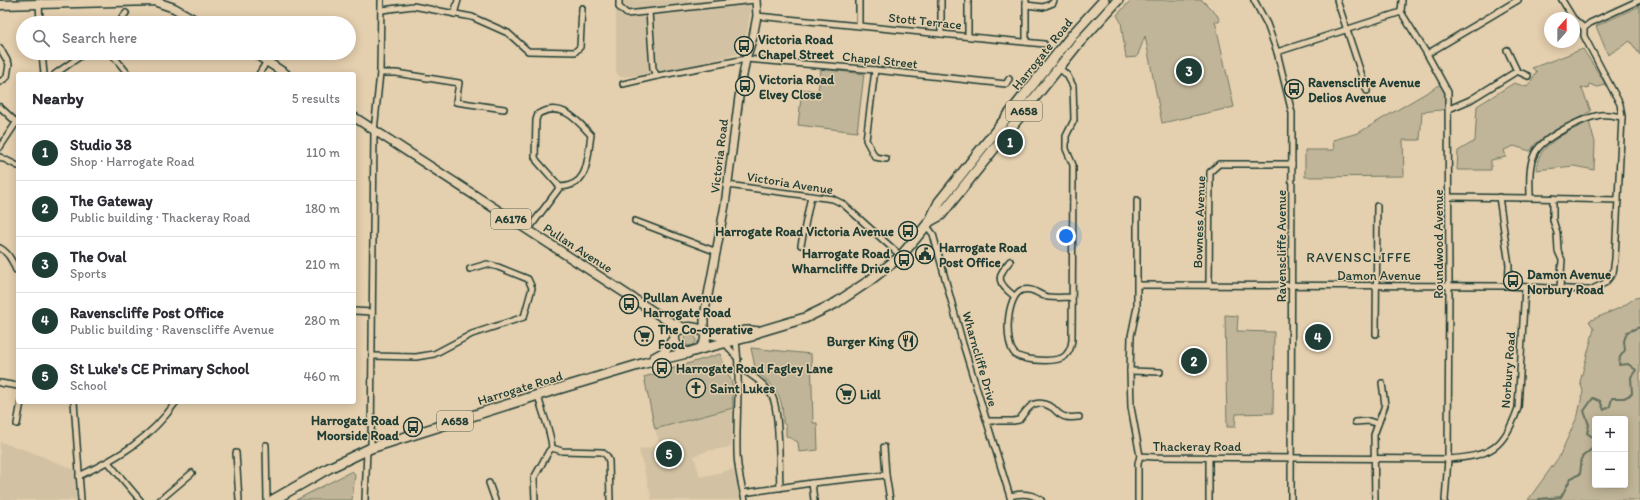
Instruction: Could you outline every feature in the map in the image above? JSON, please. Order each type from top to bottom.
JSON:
[{"type":"highway","name":"Harrogate Road","points":[[688,353],[725,343],[748,330],[758,332],[805,318],[836,303],[864,285],[901,256],[928,223],[939,202],[1073,34],[1104,0]]},
{"type":"highway","name":"Harrogate Road","points":[[928,223],[941,214],[1076,45],[1118,0]]},
{"type":"highway","name":"Harrogate Road","points":[[681,331],[705,331],[723,336],[734,337]]},
{"type":"highway","points":[[681,331],[677,346],[688,353]]},
{"type":"highway","name":"A658","points":[[645,363],[663,353],[681,331]]},
{"type":"highway","points":[[700,349],[705,342],[705,331]]},
{"type":"highway","name":"A658","points":[[645,363],[688,353]]},
{"type":"highway","name":"Harrogate Road","points":[[273,500],[329,468],[369,449],[538,395],[645,363]]},
{"type":"main road","points":[[0,6],[41,2],[154,1],[174,8],[188,16]]},
{"type":"main road","points":[[267,61],[283,72]]},
{"type":"main road","name":"Pullan Avenue","points":[[356,118],[668,321],[681,331]]},
{"type":"street","points":[[365,500],[369,449],[372,356],[374,131],[380,73],[381,0]]},
{"type":"street","points":[[454,14],[458,0]]},
{"type":"street","points":[[619,0],[619,7],[627,14],[756,0]]},
{"type":"street","name":"Victoria Road","points":[[705,331],[704,316],[717,252],[736,119],[746,59],[753,37],[757,16],[756,0]]},
{"type":"street","points":[[859,0],[859,25]]},
{"type":"street","points":[[941,0],[941,34]]},
{"type":"street","points":[[968,0],[968,36]]},
{"type":"street","points":[[1026,42],[1026,3],[1043,7],[1053,3],[1054,0]]},
{"type":"street","name":"Ravenscliffe Avenue","points":[[1254,0],[1267,24],[1277,52],[1292,113],[1291,500]]},
{"type":"street","points":[[1337,0],[1367,92]]},
{"type":"street","points":[[1277,52],[1402,12],[1402,0]]},
{"type":"street","points":[[1427,54],[1518,0]]},
{"type":"street","points":[[1562,0],[1570,12]]},
{"type":"street","points":[[1584,28],[1590,23],[1640,0]]},
{"type":"street","points":[[40,16],[41,2]]},
{"type":"street","points":[[382,10],[413,6],[472,17],[508,33],[528,51],[575,52],[580,47],[582,8]]},
{"type":"street","points":[[649,12],[653,69],[657,76]]},
{"type":"street","name":"Roundwood Avenue","points":[[1402,12],[1448,92],[1448,459],[1445,500]]},
{"type":"street","name":"Stott Terrace","points":[[757,16],[1044,44]]},
{"type":"street","points":[[1449,197],[1618,200],[1622,117],[1620,104],[1584,36],[1584,28],[1580,24]]},
{"type":"street","points":[[0,48],[9,64],[7,77],[0,82]]},
{"type":"street","points":[[1506,50],[1517,71],[1528,76]]},
{"type":"street","name":"Chapel Street","points":[[623,84],[746,59],[875,70],[1006,84],[1009,79]]},
{"type":"street","points":[[43,60],[44,72]]},
{"type":"street","points":[[58,72],[76,60]]},
{"type":"street","points":[[116,60],[126,72]]},
{"type":"street","points":[[260,72],[267,61]]},
{"type":"street","points":[[1058,68],[1067,75],[1073,86],[1074,103],[1074,120],[1066,136],[1066,149],[1073,165],[1072,340],[1070,350],[1064,357],[1057,359],[1033,360],[1022,358],[1014,353],[1009,341],[1010,307],[1014,296],[1022,290],[1034,290],[1046,297],[1072,297]]},
{"type":"street","points":[[875,70],[866,140],[875,157],[886,159]]},
{"type":"street","points":[[1448,109],[1470,100],[1517,71]]},
{"type":"street","points":[[380,73],[396,73],[459,83],[456,102],[504,109]]},
{"type":"street","points":[[0,107],[16,120]]},
{"type":"street","points":[[546,110],[563,111],[569,113],[591,135],[585,171],[579,181],[569,187],[560,187],[535,157],[536,120],[538,114],[546,110]]},
{"type":"street","points":[[1530,198],[1530,170],[1535,152],[1547,140],[1584,119],[1602,115],[1622,117]]},
{"type":"street","points":[[0,147],[16,123]]},
{"type":"street","points":[[0,157],[16,165]]},
{"type":"street","name":"Bowness Avenue","points":[[1209,285],[1210,172],[1219,164],[1292,164]]},
{"type":"street","name":"Victoria Avenue","points":[[727,185],[833,199],[843,204],[901,256]]},
{"type":"street","points":[[528,230],[560,187]]},
{"type":"street","points":[[801,245],[811,196]]},
{"type":"street","points":[[1499,197],[1509,265],[1508,286]]},
{"type":"street","points":[[1553,198],[1553,220],[1557,233],[1558,251],[1562,260],[1560,288]]},
{"type":"street","name":"Thackeray Road","points":[[1137,200],[1138,285],[1137,307],[1131,336],[1130,371],[1132,407],[1140,456],[1375,458]]},
{"type":"street","name":"Damon Avenue","points":[[1138,285],[1508,286],[1590,290],[1605,283],[1613,273],[1616,259],[1618,200]]},
{"type":"street","points":[[1376,334],[1377,206]]},
{"type":"street","points":[[635,221],[717,252]]},
{"type":"street","name":"Wharncliffe Drive","points":[[928,223],[933,234],[1010,498]]},
{"type":"street","points":[[0,248],[4,250],[16,270]]},
{"type":"street","points":[[1010,261],[1003,269],[1000,282],[1003,288],[1014,296]]},
{"type":"street","points":[[372,356],[416,357],[434,354],[472,334],[524,317],[532,288],[528,280],[498,267],[486,264],[470,269]]},
{"type":"street","name":"Norbury Road","points":[[1375,458],[1448,459],[1470,457],[1483,454],[1494,448],[1504,438],[1512,427],[1518,408],[1525,287]]},
{"type":"street","points":[[356,311],[372,312]]},
{"type":"street","points":[[681,331],[704,316]]},
{"type":"street","points":[[734,337],[739,368],[737,453],[739,472],[745,500]]},
{"type":"street","points":[[725,343],[738,360]]},
{"type":"street","points":[[739,368],[758,381],[772,396],[774,401],[777,418],[780,488]]},
{"type":"street","points":[[1130,371],[1160,372]]},
{"type":"street","points":[[0,383],[16,386]]},
{"type":"street","points":[[1375,500],[1374,435],[1385,405],[1382,383]]},
{"type":"street","points":[[535,500],[534,478],[552,448],[551,434],[540,405],[538,395]]},
{"type":"street","points":[[987,421],[1019,420],[1027,408],[1032,404],[1040,403],[1053,409],[1060,415],[1067,417],[1079,417]]},
{"type":"street","points":[[17,424],[21,404]]},
{"type":"street","points":[[74,404],[81,500]]},
{"type":"street","points":[[79,476],[108,462],[148,435],[173,404]]},
{"type":"street","points":[[1355,422],[1364,420],[1378,424]]},
{"type":"street","points":[[266,445],[267,500]]},
{"type":"street","points":[[884,447],[890,500]]},
{"type":"street","points":[[552,448],[562,451],[602,452],[607,456],[609,461],[610,500]]},
{"type":"street","points":[[236,453],[239,500]]},
{"type":"street","points":[[1138,500],[1138,463],[1140,456]]},
{"type":"street","points":[[1209,457],[1209,500]]},
{"type":"street","points":[[108,462],[140,500]]},
{"type":"street","points":[[160,500],[192,473]]},
{"type":"street","points":[[743,493],[812,483],[886,475]]},
{"type":"street","points":[[489,483],[495,500]]},
{"type":"street","points":[[812,483],[814,500]]},
{"type":"street","points":[[1010,498],[1026,494],[1033,495],[1041,500]]},
{"type":"shaded area","points":[[616,0],[750,0],[750,14],[746,37],[741,53],[690,67],[660,73],[620,77],[616,72]]},
{"type":"shaded area","points":[[1131,0],[1202,0],[1217,15],[1220,21],[1215,21],[1234,107],[1162,123],[1145,36],[1137,57],[1126,58],[1121,22],[1117,15]]},
{"type":"shaded area","points":[[1640,6],[1640,55],[1630,41],[1608,55],[1596,26]]},
{"type":"shaded area","points":[[1583,49],[1606,85],[1598,87],[1589,84],[1588,89],[1581,87],[1591,111],[1536,143],[1530,151],[1514,146],[1504,150],[1506,157],[1491,160],[1491,170],[1457,170],[1458,151],[1475,141],[1477,106],[1514,83],[1527,87],[1537,72],[1532,68]]},
{"type":"shaded area","points":[[821,69],[864,74],[857,132],[798,125],[802,89],[818,91]]},
{"type":"shaded area","points":[[1443,83],[1448,92],[1449,109],[1422,112],[1420,140],[1403,140],[1404,176],[1305,177],[1305,150],[1334,150],[1333,140],[1358,133]]},
{"type":"shaded area","points":[[1589,122],[1595,142],[1594,170],[1574,166],[1536,170],[1540,155],[1550,144],[1562,135]]},
{"type":"shaded area","points":[[1640,297],[1640,500],[1528,500],[1559,457],[1578,415],[1583,391],[1580,382],[1594,329],[1589,321],[1622,307],[1635,298]]},
{"type":"shaded area","points":[[1225,315],[1238,316],[1237,331],[1274,332],[1273,413],[1236,414],[1235,427],[1227,427]]},
{"type":"shaded area","points":[[688,334],[692,334],[696,340],[692,346],[688,346],[684,342],[684,338]]},
{"type":"shaded area","points":[[751,348],[811,354],[813,423],[817,423],[818,450],[799,452],[798,442],[786,436],[786,426],[783,423],[782,406],[778,393],[770,383],[756,372]]},
{"type":"shaded area","points":[[720,354],[732,383],[733,408],[655,429],[644,377]]},
{"type":"shaded area","points":[[733,408],[731,447],[707,451],[694,456],[700,477],[734,469],[741,498],[735,500],[652,500],[639,450],[660,445],[655,429]]},
{"type":"shaded area","points":[[0,442],[29,451],[75,470],[76,500],[0,500]]},
{"type":"shaded area","points":[[352,471],[355,474],[352,500],[296,500]]},
{"type":"waterway","points":[[1592,437],[1587,433],[1589,425],[1584,411],[1593,398],[1600,401],[1604,410],[1610,406],[1612,398],[1624,398],[1632,394],[1631,377],[1636,370],[1628,364],[1619,365],[1620,357],[1625,350],[1624,341],[1627,332],[1640,327]]},
{"type":"waterway","points":[[1539,500],[1561,497],[1571,478],[1580,474],[1582,457],[1592,449]]},
{"type":"place","name":"Victoria Road Chapel Street","points":[[744,46]]},
{"type":"place","name":"The Oval","points":[[1189,71]]},
{"type":"place","name":"Victoria Road Elvey Close","points":[[745,86]]},
{"type":"place","name":"Ravenscliffe Avenue Delios Avenue","points":[[1294,89]]},
{"type":"place","name":"Studio 38","points":[[1010,142]]},
{"type":"place","name":"Harrogate Road Victoria Avenue","points":[[908,231]]},
{"type":"place","name":"Harrogate Road Post Office","points":[[925,254]]},
{"type":"place","name":"Harrogate Road Wharncliffe Drive","points":[[904,260]]},
{"type":"place","name":"Damon Avenue Norbury Road","points":[[1513,281]]},
{"type":"place","name":"Pullan Avenue Harrogate Road","points":[[629,304]]},
{"type":"place","name":"The Co-operative Food","points":[[644,336]]},
{"type":"place","name":"Ravenscliffe Post Office","points":[[1318,337]]},
{"type":"place","name":"Burger King","points":[[908,341]]},
{"type":"place","name":"The Gateway","points":[[1194,361]]},
{"type":"place","name":"Harrogate Road Fagley Lane","points":[[662,368]]},
{"type":"place","name":"Saint Lukes","points":[[696,388]]},
{"type":"place","name":"Lidl","points":[[846,394]]},
{"type":"place","name":"Harrogate Road Moorside Road","points":[[413,427]]},
{"type":"place","name":"St Luke's CE Primary School","points":[[669,454]]},
{"type":"district","name":"RAVENSCLIFFE","points":[[1359,257]]}]
